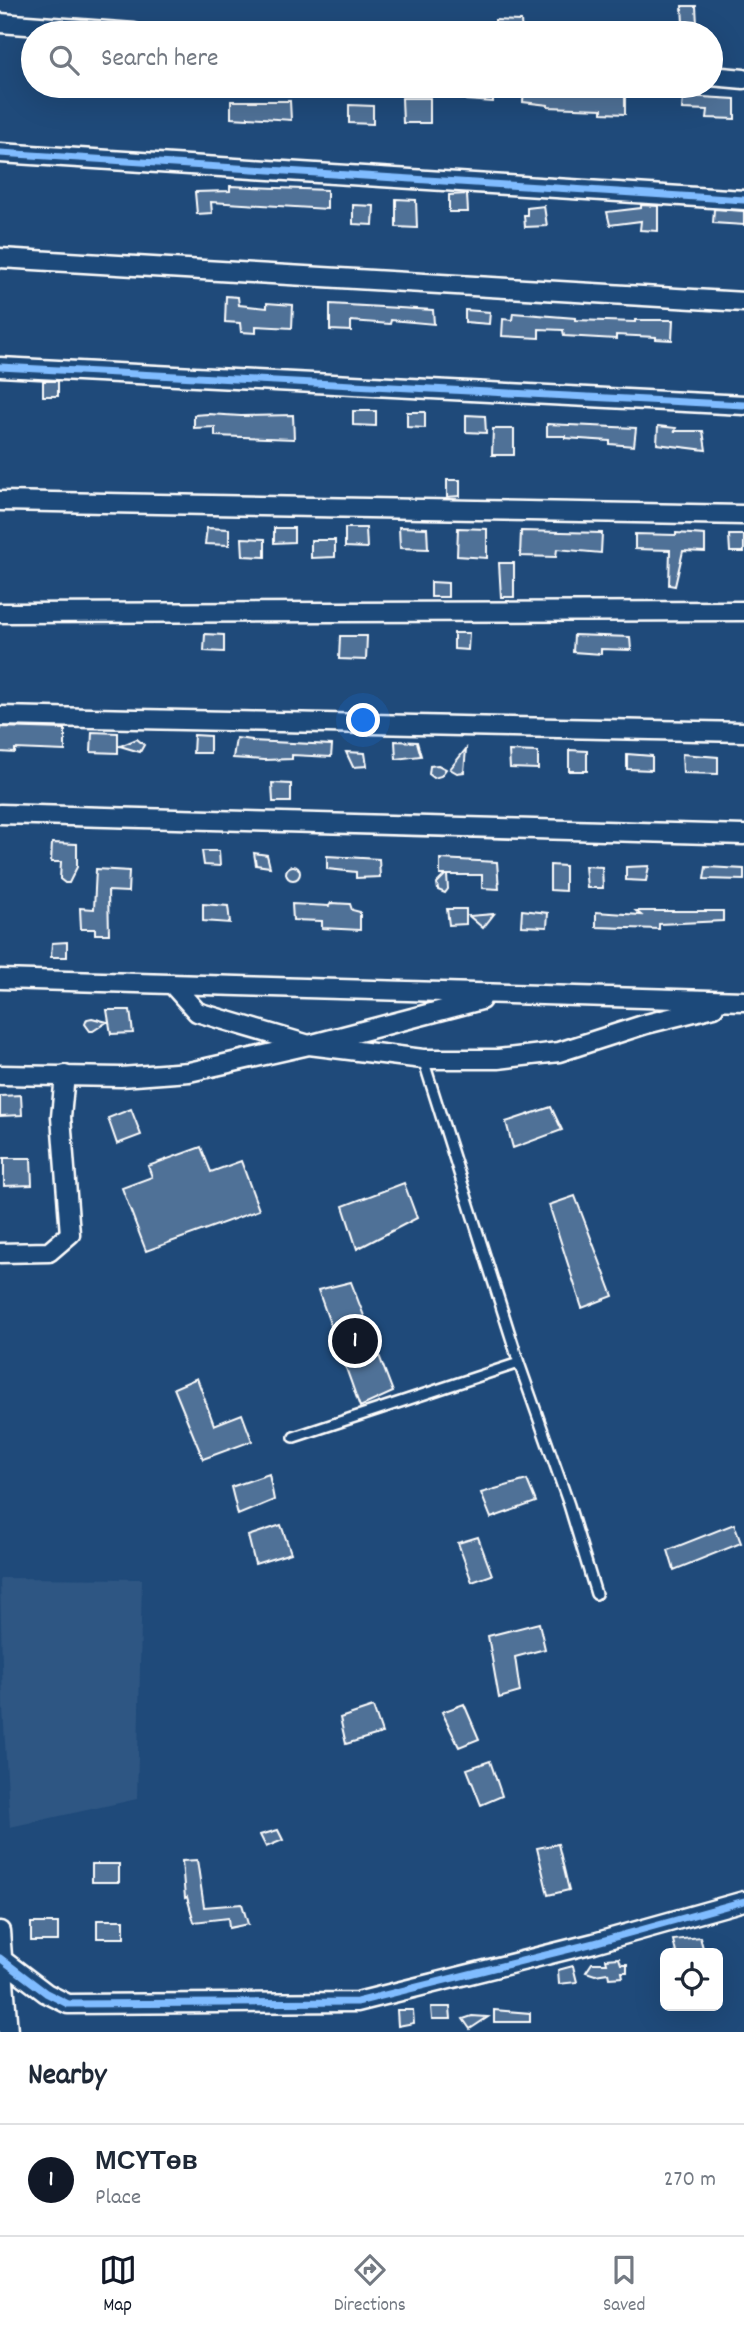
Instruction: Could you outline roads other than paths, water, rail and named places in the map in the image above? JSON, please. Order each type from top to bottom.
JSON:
[{"type":"street","points":[[0,23],[21,25]]},
{"type":"street","points":[[723,77],[744,79]]},
{"type":"street","points":[[0,153],[744,200]]},
{"type":"street","points":[[0,258],[744,302]]},
{"type":"street","points":[[0,367],[744,405]]},
{"type":"street","points":[[0,502],[744,515]]},
{"type":"street","points":[[0,612],[744,611]]},
{"type":"street","points":[[0,716],[744,732]]},
{"type":"street","points":[[0,814],[744,835]]},
{"type":"street","points":[[0,979],[739,1001]]},
{"type":"street","points":[[172,984],[197,1012],[309,1045],[423,1059],[498,1059],[559,1052],[646,1024],[739,1001]]},
{"type":"street","points":[[0,1076],[121,1076],[189,1072],[309,1045],[499,995]]},
{"type":"street","points":[[0,1253],[49,1252],[70,1234],[61,1117],[65,1074]]},
{"type":"street","points":[[1,1959],[46,1993],[68,2004],[357,2002],[594,1943],[744,1901]]},
{"type":"street","points":[[0,1931],[8,2032]]},
{"type":"lane","points":[[423,1059],[519,1363],[569,1505],[596,1594]]},
{"type":"lane","points":[[294,1437],[519,1363]]},
{"type":"place","name":"МСҮТөв","points":[[355,1341]]}]
